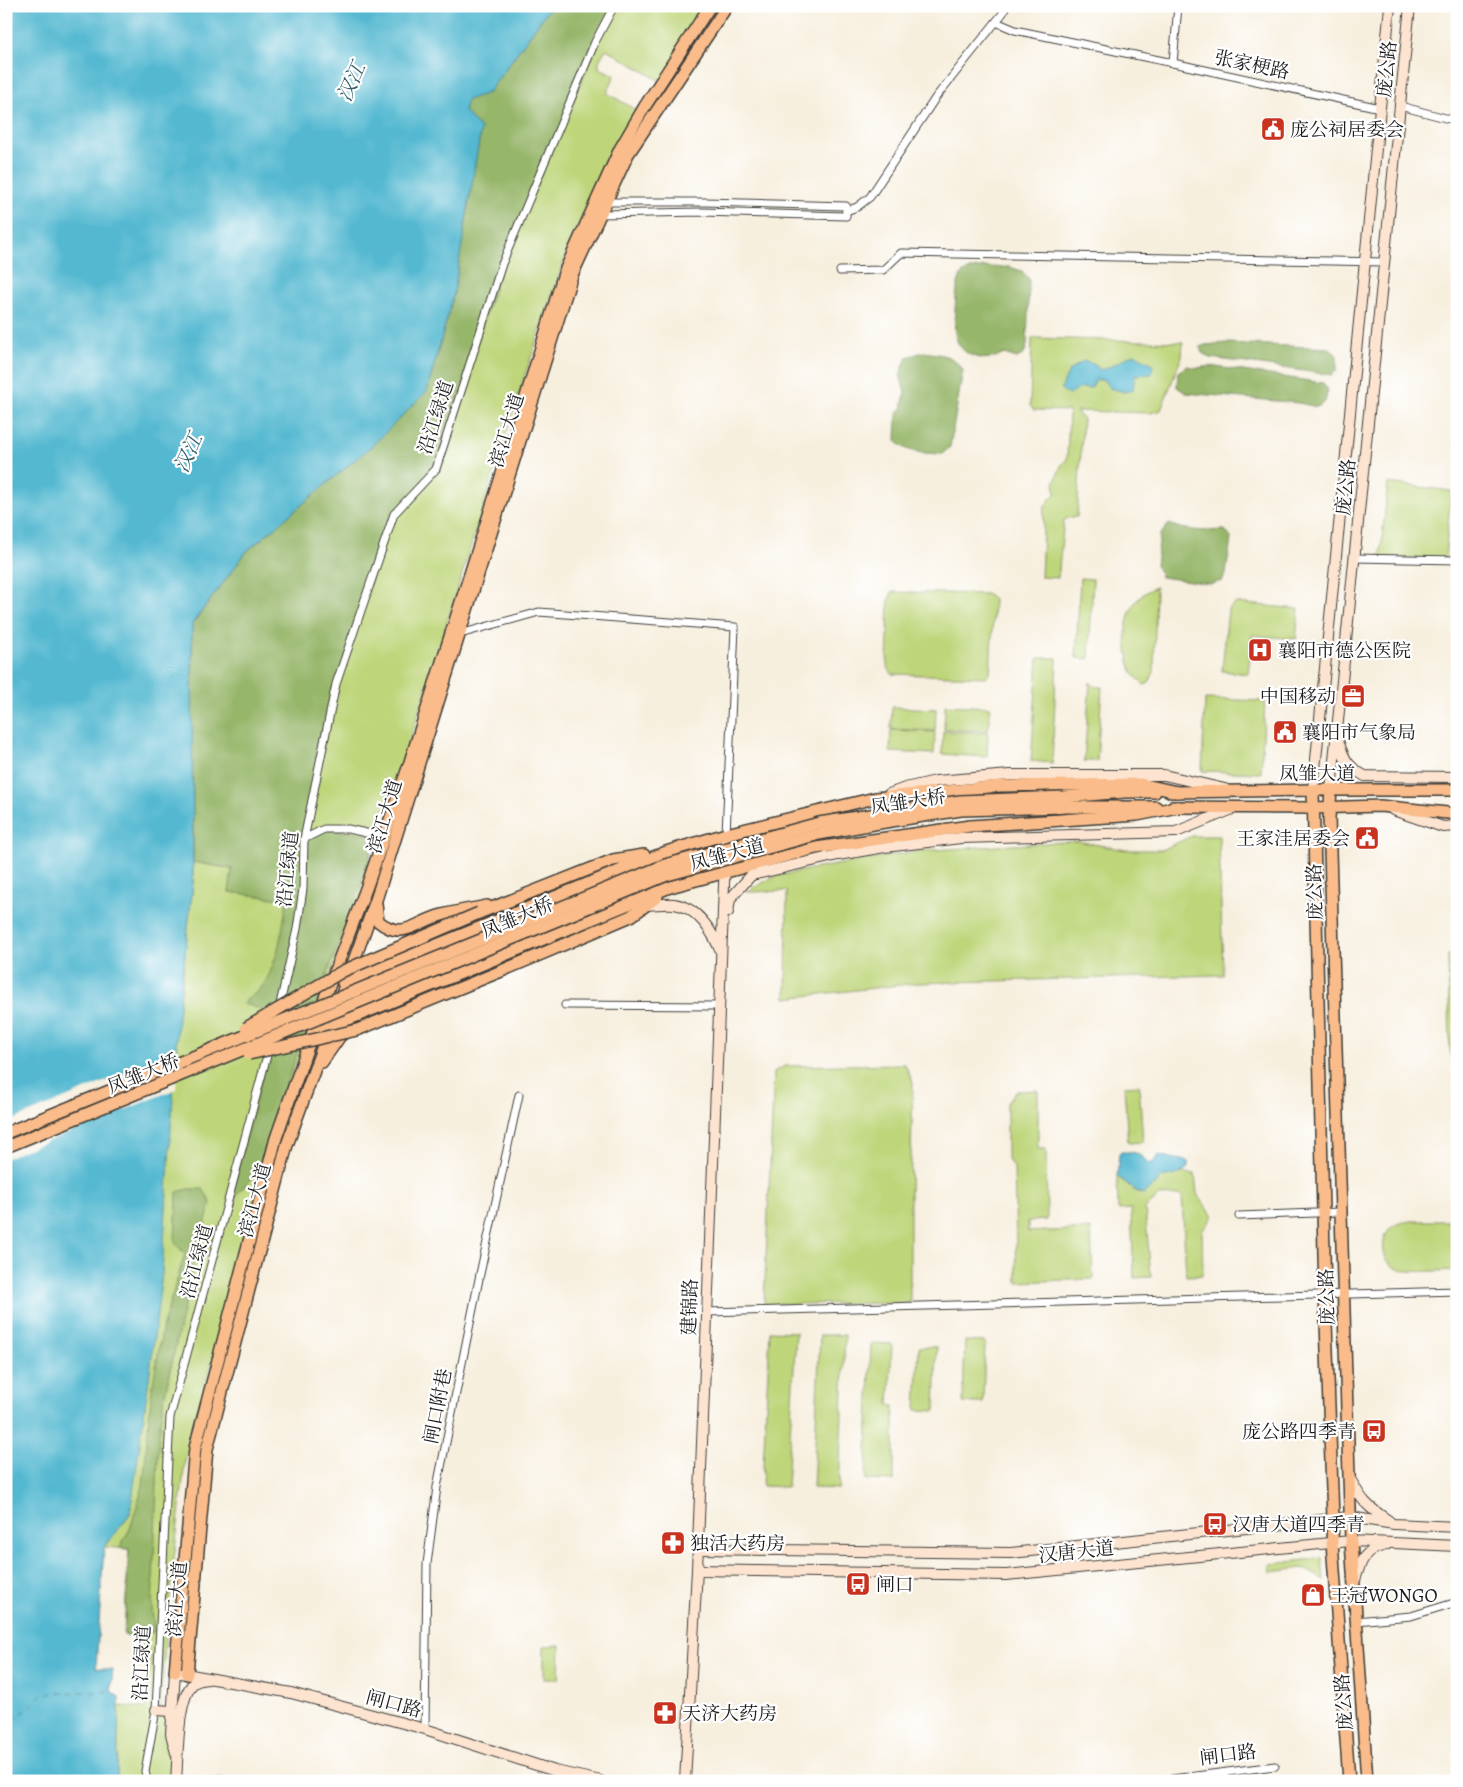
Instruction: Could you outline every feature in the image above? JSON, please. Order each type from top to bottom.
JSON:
[{"type":"main road","name":"滨江大道","points":[[175,1672],[195,1448],[276,1138],[410,762],[564,272],[620,149],[645,106],[710,6]]},
{"type":"main road","name":"滨江大道","points":[[187,1674],[207,1448],[286,1145],[376,900],[572,275],[628,154],[727,6]]},
{"type":"main road","name":"庞公路","points":[[1349,1781],[1332,1542],[1333,1518],[1324,1295],[1313,790],[1390,6]]},
{"type":"main road","name":"庞公路","points":[[1367,1781],[1350,1516],[1330,808],[1410,6]]},
{"type":"main road","points":[[1337,738],[1345,761],[1356,772],[1365,776],[1457,777]]},
{"type":"main road","points":[[880,798],[905,788],[936,781],[1010,775],[1164,775],[1236,791]]},
{"type":"main road","name":"凤雏大道","points":[[328,989],[666,852],[726,834],[880,798],[1000,786],[1141,784],[1177,792]]},
{"type":"main road","name":"凤雏大道","points":[[1065,802],[1125,792],[1457,790]]},
{"type":"main road","name":"凤雏大桥","points":[[6,1133],[666,865],[819,823],[960,801],[1065,802]]},
{"type":"main road","name":"凤雏大道","points":[[1065,802],[1235,808],[1380,806],[1457,814]]},
{"type":"main road","name":"凤雏大桥","points":[[6,1148],[667,875],[819,834],[961,810],[1065,802]]},
{"type":"main road","points":[[1380,806],[1443,827],[1457,826]]},
{"type":"main road","name":"凤雏大道","points":[[312,1035],[670,887],[769,860],[816,848],[970,826],[1137,815],[1178,807]]},
{"type":"main road","points":[[752,875],[885,847],[961,838],[1176,832],[1235,808]]},
{"type":"main road","name":"建锦路","points":[[685,1781],[698,1549],[726,834]]},
{"type":"main road","points":[[212,1048],[343,971],[479,913],[613,860],[666,852]]},
{"type":"main road","points":[[721,952],[730,899],[769,860]]},
{"type":"main road","points":[[218,1062],[357,1030],[631,916],[670,887]]},
{"type":"main road","points":[[376,900],[378,922],[388,929],[405,930],[440,915],[502,904]]},
{"type":"main road","points":[[646,905],[674,904],[688,909],[704,921],[721,952]]},
{"type":"main road","points":[[306,1089],[340,1036],[355,1023],[386,1004]]},
{"type":"main road","points":[[1349,1476],[1361,1499],[1374,1512],[1394,1524]]},
{"type":"main road","points":[[1313,1520],[1328,1509],[1332,1495]]},
{"type":"main road","name":"汉唐大道","points":[[698,1549],[1011,1553],[1350,1516],[1394,1524],[1457,1527]]},
{"type":"main road","name":"汉唐大道","points":[[697,1570],[1006,1575],[1351,1540],[1457,1546]]},
{"type":"main road","points":[[1354,1586],[1360,1563],[1369,1551],[1395,1543]]},
{"type":"main road","points":[[1313,1544],[1325,1550],[1334,1572]]},
{"type":"main road","points":[[175,1672],[171,1734],[176,1753]]},
{"type":"main road","name":"闸口路","points":[[175,1672],[291,1693],[425,1729],[555,1771],[602,1781]]},
{"type":"main road","points":[[176,1781],[176,1753],[184,1701],[191,1685],[199,1680],[212,1678]]},
{"type":"main road","points":[[156,1710],[172,1710]]},
{"type":"street","name":"沿江绿道","points":[[147,1781],[145,1771],[156,1710],[170,1417],[282,997],[297,928],[302,889],[304,839],[336,684],[394,514],[436,469],[502,264],[595,42],[614,6]]},
{"type":"street","points":[[846,211],[857,207],[870,197],[936,97],[1003,13],[1006,6]]},
{"type":"street","points":[[1173,63],[1178,6]]},
{"type":"street","name":"张家梗路","points":[[996,22],[1015,30],[1380,108]]},
{"type":"street","points":[[1400,106],[1457,121]]},
{"type":"street","points":[[600,214],[702,212],[846,216],[846,206],[705,202],[605,202]]},
{"type":"street","points":[[840,271],[883,270],[901,253],[1385,262]]},
{"type":"street","points":[[1355,558],[1457,560]]},
{"type":"street","points":[[460,634],[539,612],[735,627],[726,834]]},
{"type":"street","points":[[304,839],[324,829],[348,829],[384,837]]},
{"type":"street","points":[[565,1005],[718,1006]]},
{"type":"street","name":"闸口附巷","points":[[425,1729],[427,1564],[437,1486],[519,1095]]},
{"type":"street","points":[[1239,1216],[1341,1212]]},
{"type":"street","points":[[707,1312],[1457,1291]]},
{"type":"street","points":[[1356,1621],[1411,1616],[1457,1602]]},
{"type":"street","name":"闸口路","points":[[1156,1781],[1275,1766]]},
{"type":"green space","points":[[551,6],[614,6],[502,264],[436,469],[394,514],[336,684],[306,833],[324,829],[374,835],[367,869],[295,1059],[256,1174],[229,1202],[278,1016],[243,1003],[262,987],[269,975],[279,944],[287,900],[229,892],[232,869],[193,862],[192,624],[247,551],[375,443],[427,391],[454,293],[480,129],[464,111],[467,99],[488,93]]},
{"type":"green space","points":[[614,6],[710,6],[662,82],[606,49],[599,61],[599,68],[615,75],[607,93],[639,112],[607,158],[567,251],[517,399],[403,763],[374,835],[366,881],[292,1075],[265,1155],[250,1221],[185,1462],[165,1639],[162,1709],[172,1711],[175,1781],[117,1781],[119,1706],[146,1708],[150,1657],[141,1656],[142,1636],[124,1635],[129,1549],[104,1547],[130,1514],[178,1017],[193,883],[193,862],[233,869],[229,892],[336,684],[394,514]]},
{"type":"green space","points":[[986,267],[1009,267],[1022,271],[1029,279],[1027,345],[1024,354],[1017,358],[1004,354],[997,357],[981,358],[967,353],[957,342],[955,334],[956,301],[960,277],[968,270]]},
{"type":"green space","points":[[1032,338],[1183,342],[1182,356],[1161,410],[1151,413],[1076,411],[1083,419],[1077,517],[1070,517],[1064,520],[1058,578],[1041,577],[1044,509],[1056,493],[1054,484],[1061,466],[1067,459],[1069,411],[1033,410],[1030,405]]},
{"type":"green space","points":[[1226,343],[1330,348],[1337,356],[1337,370],[1332,375],[1211,358],[1202,353],[1200,347]]},
{"type":"green space","points":[[924,352],[951,358],[963,370],[950,447],[942,454],[911,451],[896,441],[897,414],[902,408],[905,393],[900,375],[907,357]]},
{"type":"green space","points":[[1187,366],[1197,368],[1210,366],[1323,383],[1328,390],[1325,402],[1317,407],[1299,403],[1186,393],[1177,387],[1178,372]]},
{"type":"green space","points":[[1388,483],[1451,491],[1445,560],[1380,558]]},
{"type":"green space","points":[[1169,524],[1190,530],[1225,530],[1231,538],[1226,574],[1222,581],[1211,584],[1161,577],[1156,565],[1160,535]]},
{"type":"green space","points":[[1080,578],[1093,579],[1089,659],[1076,658]]},
{"type":"green space","points":[[1156,587],[1154,672],[1149,683],[1144,685],[1132,671],[1130,665],[1126,629],[1134,604],[1140,597]]},
{"type":"green space","points":[[892,592],[986,594],[994,599],[990,673],[986,677],[892,674],[887,666],[889,599]]},
{"type":"green space","points":[[1236,603],[1299,609],[1296,639],[1252,635],[1248,674],[1222,671],[1228,609]]},
{"type":"green space","points":[[1038,658],[1057,658],[1052,763],[1031,761]]},
{"type":"green space","points":[[1090,682],[1095,687],[1102,687],[1097,761],[1084,761]]},
{"type":"green space","points":[[1205,699],[1265,701],[1261,773],[1202,771]]},
{"type":"green space","points":[[945,705],[990,707],[988,731],[944,729]]},
{"type":"green space","points":[[892,707],[936,709],[935,731],[891,729]]},
{"type":"green space","points":[[891,730],[935,732],[934,754],[890,752]]},
{"type":"green space","points":[[943,731],[988,733],[987,757],[942,754]]},
{"type":"green space","points":[[1192,836],[1219,836],[1223,975],[918,983],[786,998],[787,891],[746,892],[773,877],[918,851],[1077,841],[1126,850],[1161,850]]},
{"type":"green space","points":[[1448,955],[1457,955],[1457,1067],[1453,1062],[1450,1049]]},
{"type":"green space","points":[[905,1064],[913,1083],[910,1303],[764,1304],[774,1072],[785,1066]]},
{"type":"green space","points":[[1139,1085],[1143,1142],[1128,1143],[1124,1086]]},
{"type":"green space","points":[[1038,1090],[1038,1149],[1046,1149],[1047,1220],[1028,1221],[1028,1232],[1091,1229],[1093,1279],[1017,1282],[1014,1167],[1007,1159],[1007,1103],[1016,1091]]},
{"type":"green space","points":[[1181,1173],[1195,1174],[1197,1194],[1213,1216],[1202,1231],[1203,1275],[1186,1276],[1182,1195],[1159,1196],[1145,1209],[1151,1277],[1134,1278],[1131,1209],[1118,1210],[1117,1176],[1136,1191],[1143,1194],[1157,1183],[1160,1178]]},
{"type":"green space","points":[[189,1189],[203,1189],[211,1203],[190,1279],[163,1404],[159,1434],[152,1607],[154,1632],[142,1636],[124,1635],[129,1549],[120,1548],[130,1529],[143,1486],[151,1396],[163,1325],[185,1254],[175,1243],[177,1192]]},
{"type":"green space","points":[[1411,1221],[1457,1221],[1457,1270],[1418,1272],[1398,1269],[1392,1266],[1385,1256],[1385,1237],[1392,1227]]},
{"type":"green space","points":[[770,1331],[796,1332],[787,1487],[762,1486]]},
{"type":"green space","points":[[820,1335],[845,1335],[839,1489],[813,1488]]},
{"type":"green space","points":[[965,1341],[985,1342],[983,1403],[963,1403]]},
{"type":"green space","points":[[871,1343],[892,1344],[889,1405],[894,1406],[894,1481],[866,1480]]},
{"type":"green space","points":[[919,1347],[937,1347],[935,1411],[916,1410]]},
{"type":"green space","points":[[1322,1558],[1324,1580],[1303,1568],[1271,1572],[1270,1564]]},
{"type":"green space","points":[[560,1645],[559,1679],[544,1679],[544,1646]]},
{"type":"green space","points":[[177,1774],[182,1776],[252,1781],[176,1781]]},
{"type":"water","name":"汉江","points":[[6,6],[551,6],[488,93],[467,100],[464,111],[481,129],[454,293],[427,391],[375,443],[247,551],[192,624],[193,883],[178,1017],[162,1273],[130,1514],[104,1547],[96,1668],[113,1670],[111,1691],[119,1697],[117,1781],[6,1781]]},
{"type":"water","points":[[1134,354],[1153,364],[1152,374],[1135,375],[1133,390],[1125,392],[1109,388],[1104,380],[1096,380],[1091,388],[1081,388],[1068,395],[1061,389],[1069,371],[1083,361],[1096,365],[1100,370]]},
{"type":"water","points":[[1121,1152],[1135,1153],[1150,1163],[1153,1163],[1158,1155],[1186,1161],[1188,1166],[1186,1170],[1179,1174],[1160,1178],[1157,1183],[1143,1194],[1136,1191],[1117,1176],[1119,1154]]},
{"type":"pier","points":[[178,1051],[176,1089],[6,1158],[6,1123]]},
{"type":"ferry route","points":[[6,1729],[42,1694],[111,1691]]},
{"type":"place","name":"庞公祠居委会","points":[[1273,129]]},
{"type":"place","name":"襄阳市德公医院","points":[[1260,650]]},
{"type":"place","name":"中国移动","points":[[1353,696]]},
{"type":"place","name":"襄阳市气象局","points":[[1285,732]]},
{"type":"place","name":"王家洼居委会","points":[[1367,838]]},
{"type":"place","name":"庞公路四季青","points":[[1374,1431]]},
{"type":"place","name":"汉唐大道四季青","points":[[1215,1524]]},
{"type":"place","name":"独活大药房","points":[[673,1543]]},
{"type":"place","name":"闸口","points":[[858,1584]]},
{"type":"place","name":"王冠WONGO","points":[[1313,1595]]},
{"type":"place","name":"天济大药房","points":[[665,1713]]}]
